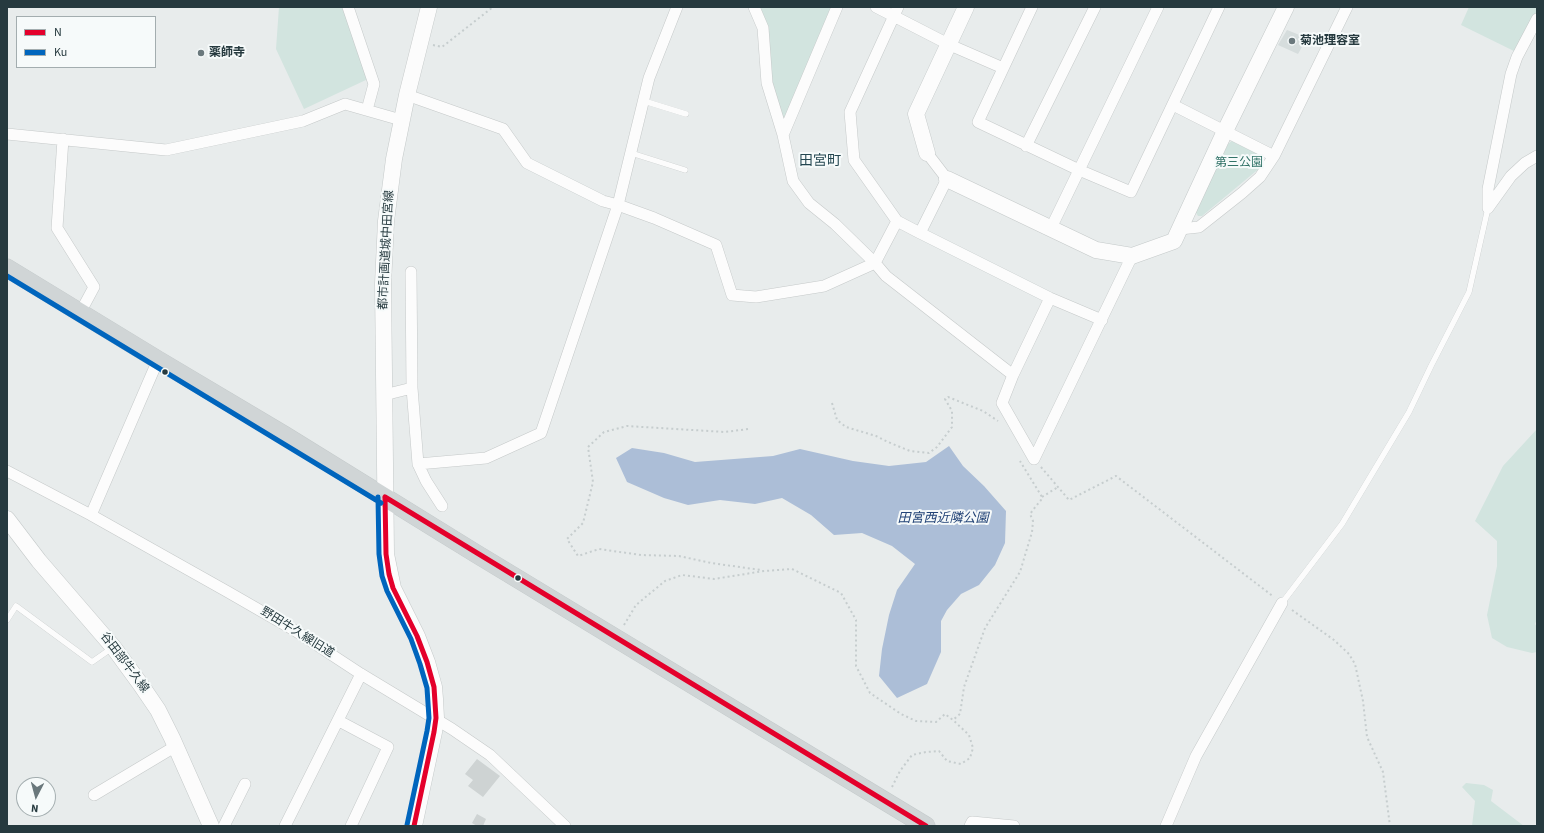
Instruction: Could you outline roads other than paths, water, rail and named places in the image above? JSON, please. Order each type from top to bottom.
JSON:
[{"type":"main road","points":[[7,268],[616,638],[887,796],[926,826]]},
{"type":"street","points":[[348,7],[374,84],[367,110]]},
{"type":"street","name":"都市計画道城中田宮線","points":[[414,826],[431,752],[436,718],[434,687],[427,662],[417,636],[393,588],[386,554],[383,299],[385,229],[394,159],[401,120],[429,7]]},
{"type":"street","points":[[418,464],[486,458],[541,433],[618,205],[649,78],[677,7]]},
{"type":"street","points":[[754,7],[763,28],[767,83],[783,135],[793,181],[809,203],[835,224],[875,263],[886,276],[1013,375]]},
{"type":"street","points":[[783,135],[837,7]]},
{"type":"street","points":[[876,7],[895,12],[950,45],[1003,68]]},
{"type":"street","points":[[966,7],[950,45],[916,114],[927,153],[947,180],[1096,250],[1132,256],[1174,241],[1225,131],[1286,7]]},
{"type":"street","points":[[1032,7],[978,122],[1026,146],[1131,192],[1219,7]]},
{"type":"street","points":[[1026,146],[1095,7]]},
{"type":"street","points":[[1051,228],[1158,7]]},
{"type":"street","points":[[1180,228],[1199,227],[1260,177],[1274,156],[1347,7]]},
{"type":"street","points":[[895,12],[850,112],[854,160],[897,221],[1050,298],[1102,320]]},
{"type":"street","points":[[1488,208],[1488,189],[1511,74],[1517,57],[1537,19]]},
{"type":"street","points":[[407,95],[503,129],[527,163],[603,201],[654,218],[716,245],[732,295],[756,297],[824,286],[875,263],[897,221]]},
{"type":"street","points":[[7,134],[166,150],[302,121],[345,104],[401,120]]},
{"type":"street","points":[[1173,105],[1274,156]]},
{"type":"street","points":[[63,139],[57,228],[94,287],[80,313]]},
{"type":"street","points":[[1488,208],[1511,176],[1537,156]]},
{"type":"street","points":[[920,233],[947,180]]},
{"type":"street","points":[[1050,298],[1013,375],[1002,403],[1034,459],[1132,256]]},
{"type":"street","points":[[411,272],[412,388],[418,464],[426,481],[442,506]]},
{"type":"street","points":[[91,515],[158,360]]},
{"type":"street","points":[[384,395],[412,388]]},
{"type":"street","name":"野田牛久線旧道","points":[[7,471],[91,515],[280,622],[361,674],[436,718],[490,755],[565,826]]},
{"type":"street","name":"谷田部牛久線","points":[[7,519],[39,561],[114,648],[141,684],[154,704],[176,746],[211,826]]},
{"type":"street","points":[[1166,826],[1196,756],[1282,603]]},
{"type":"street","points":[[285,826],[339,721],[361,674]]},
{"type":"street","points":[[339,721],[388,747],[353,826]]},
{"type":"street","points":[[94,795],[176,746]]},
{"type":"street","points":[[224,826],[245,784]]},
{"type":"street","points":[[970,826],[972,822],[1014,826]]},
{"type":"lane","points":[[644,101],[686,114]]},
{"type":"lane","points":[[631,153],[684,170]]},
{"type":"lane","points":[[1282,603],[1342,524],[1409,412],[1469,292],[1488,208]]},
{"type":"lane","points":[[7,620],[16,606],[92,662],[114,648]]},
{"type":"water","name":"田宮西近隣公園","points":[[949,446],[963,466],[984,486],[1006,511],[1005,543],[995,565],[979,585],[961,594],[947,610],[941,621],[941,652],[927,684],[897,698],[879,676],[882,649],[889,615],[897,590],[915,564],[892,546],[862,533],[834,535],[811,515],[782,498],[755,504],[720,500],[688,505],[664,498],[627,482],[616,458],[632,448],[664,453],[695,462],[773,456],[800,449],[853,461],[889,466],[926,462]]},
{"type":"place","name":"菊池理容室","points":[[1292,41]]},
{"type":"place","name":"薬師寺","points":[[201,53]]},
{"type":"district","name":"田宮町","points":[[820,162]]},
{"type":"park label","name":"第三公園","points":[[1239,163]]}]
